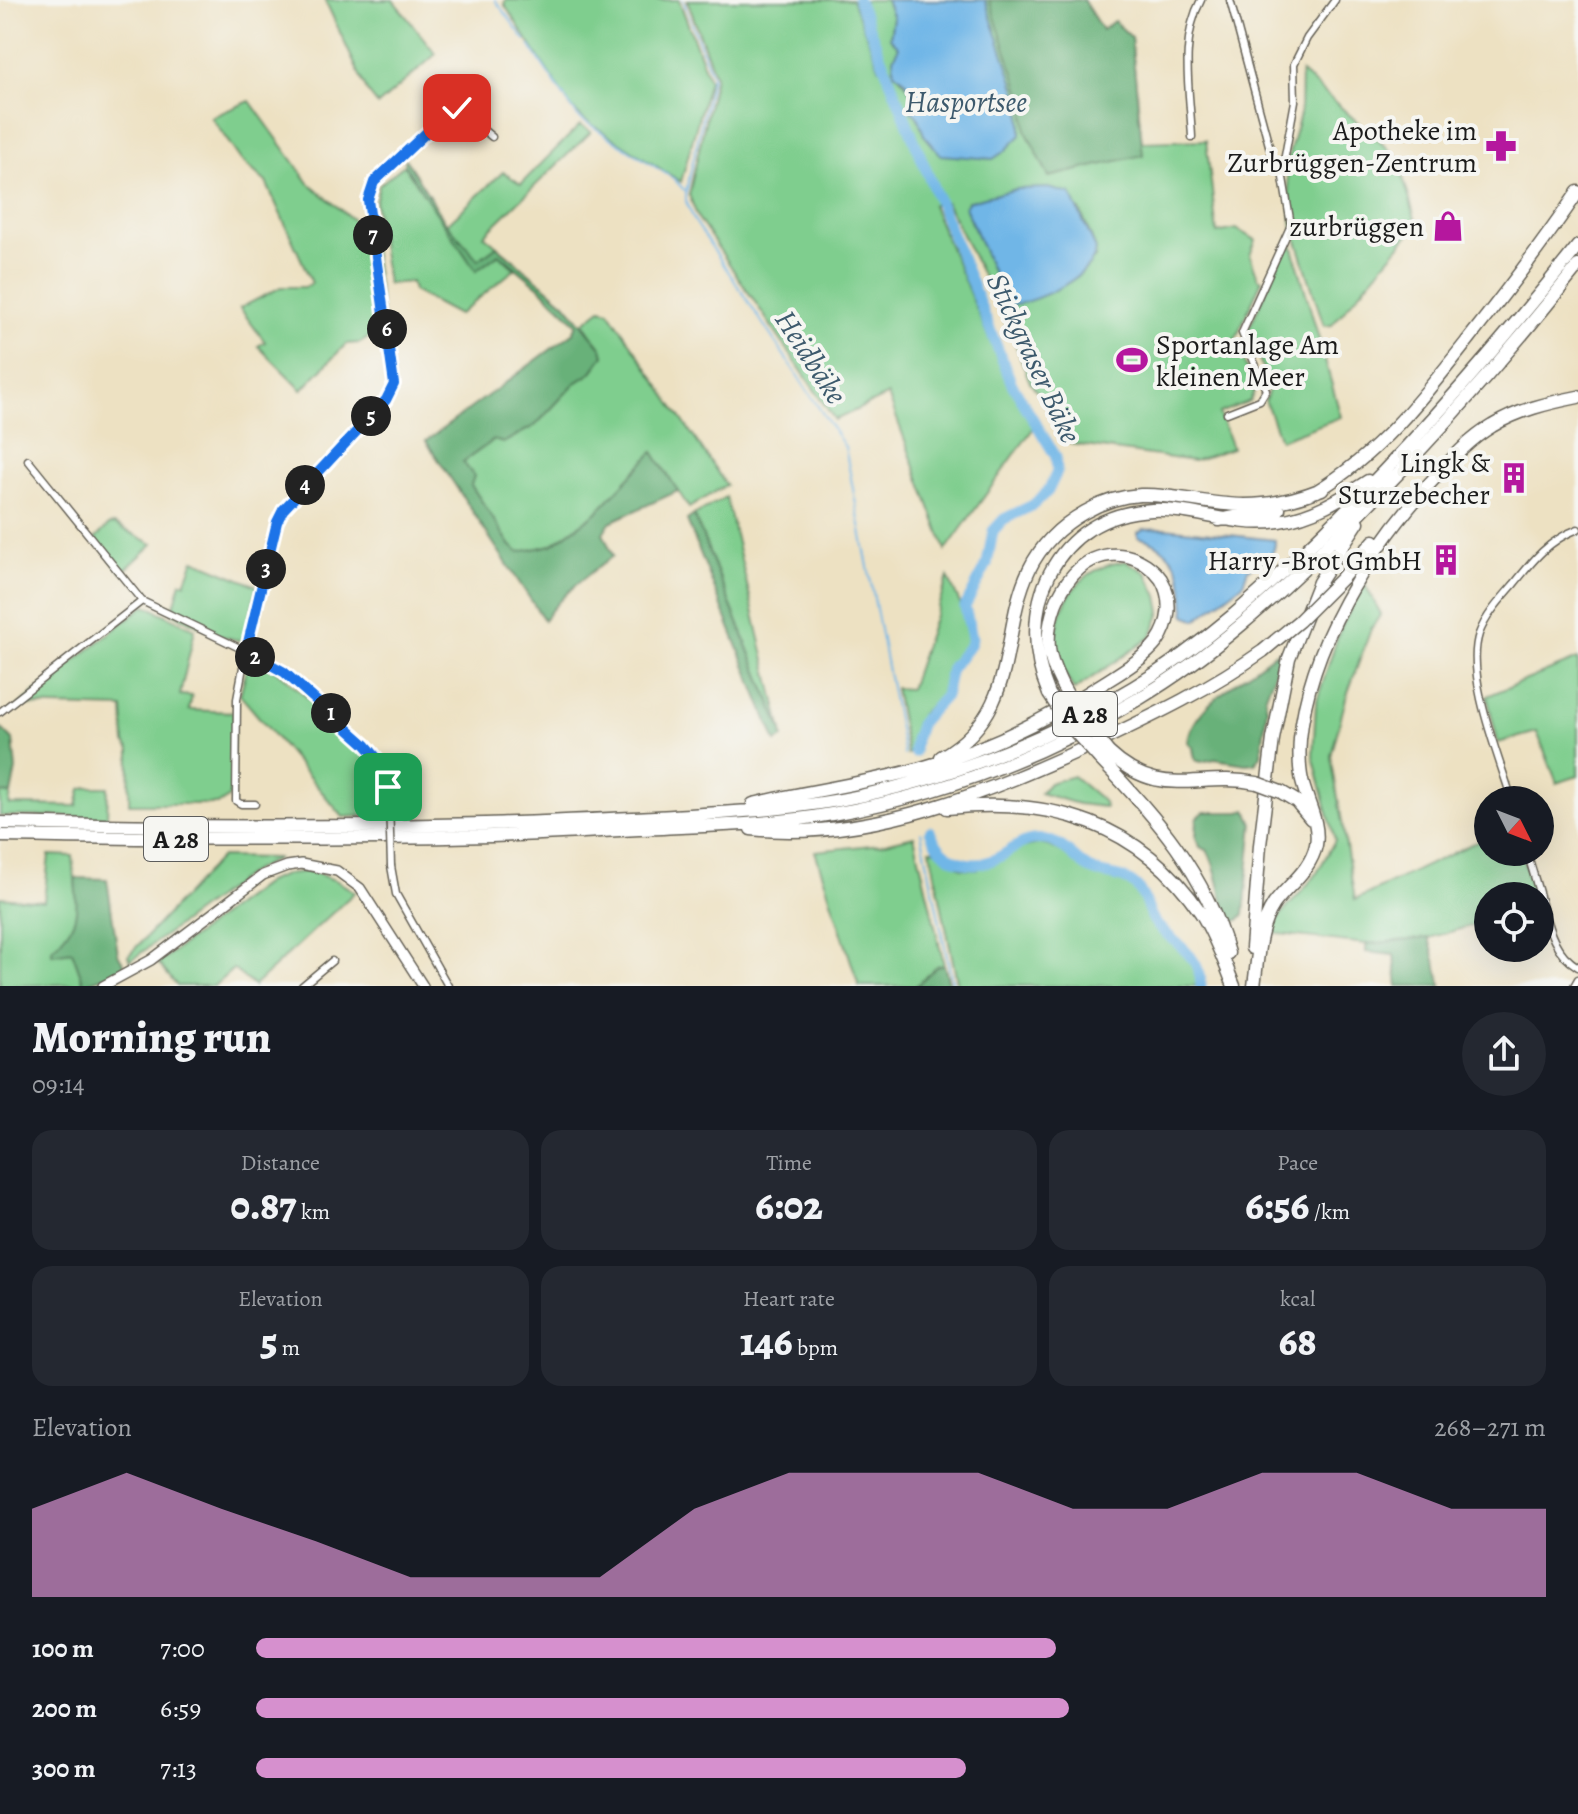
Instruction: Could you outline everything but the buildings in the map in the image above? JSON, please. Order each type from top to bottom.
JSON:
[{"type":"highway","points":[[1219,520],[1285,507],[1322,489],[1357,465],[1392,430],[1526,266],[1578,192]]},
{"type":"highway","name":"A 28","points":[[718,820],[834,801],[907,784],[998,754],[1080,717],[1148,678],[1218,628],[1294,561],[1384,471],[1482,364],[1578,246]]},
{"type":"highway","name":"A 28","points":[[0,836],[257,833],[821,816],[909,797],[1010,764],[1059,742],[1142,697],[1221,641],[1301,571],[1368,506],[1497,366],[1578,266]]},
{"type":"highway","points":[[718,820],[800,831],[862,824],[920,811],[1002,783],[1109,737],[1213,685],[1263,651],[1342,578],[1457,453],[1490,427],[1524,411],[1578,397]]},
{"type":"highway","points":[[1316,833],[1307,813],[1296,801],[1257,783],[1236,780],[1186,784],[1155,780],[1104,755],[1069,725],[1049,694],[1034,644],[1036,610],[1047,577],[1069,547],[1107,521],[1139,512],[1175,511],[1219,520],[1263,523],[1308,514],[1338,500],[1384,471]]},
{"type":"highway","points":[[918,769],[958,747],[988,716],[1003,677],[1022,582],[1037,555],[1065,524],[1098,505],[1136,495],[1173,495],[1245,505],[1285,501],[1322,489]]},
{"type":"highway","points":[[1253,986],[1260,939],[1267,919],[1278,899],[1311,858],[1316,845],[1316,833],[1299,762],[1300,736],[1307,702],[1327,642],[1348,596],[1371,557],[1413,502]]},
{"type":"highway","points":[[1253,986],[1253,932],[1260,845],[1273,739],[1289,658],[1319,582],[1368,506]]},
{"type":"highway","points":[[718,820],[918,769],[983,747],[1044,719],[1085,696],[1146,653],[1158,641],[1166,624],[1169,608],[1167,592],[1160,578],[1134,557],[1106,555],[1091,560],[1077,570],[1065,585],[1049,625],[1051,663],[1063,687],[1084,722],[1104,755],[1188,864],[1219,924],[1235,986]]},
{"type":"highway","points":[[920,811],[989,804],[1034,806],[1061,812],[1119,836],[1157,864],[1192,901],[1215,939],[1235,986]]},
{"type":"highway","name":"A 28","points":[[0,823],[257,833]]},
{"type":"street","points":[[1192,137],[1188,52],[1192,24],[1201,0]]},
{"type":"street","points":[[1230,0],[1274,164],[1282,172]]},
{"type":"street","points":[[1227,413],[1260,400],[1266,390],[1242,333],[1291,225],[1282,172],[1295,101],[1294,64],[1299,51],[1335,0]]},
{"type":"street","points":[[255,804],[241,804],[235,796],[237,699],[277,522],[283,510],[386,400],[394,384],[368,200],[374,182],[445,115],[457,108],[492,137]]},
{"type":"street","points":[[28,460],[142,601],[284,672],[366,745],[383,771],[389,801],[391,866],[396,894],[448,986]]},
{"type":"street","points":[[1508,786],[1477,680],[1477,643],[1491,612],[1537,555],[1557,539],[1578,529]]},
{"type":"street","points":[[0,712],[142,601]]},
{"type":"street","points":[[103,986],[151,960],[263,875],[301,864],[337,871],[360,888],[423,986]]},
{"type":"street","points":[[1554,942],[1560,953],[1578,967]]},
{"type":"street","points":[[302,986],[332,961]]},
{"type":"street","points":[[1574,986],[1578,979]]},
{"type":"green space","points":[[325,0],[393,0],[436,54],[378,105],[367,91]]},
{"type":"green space","points":[[506,0],[679,0],[709,80],[681,182],[582,118],[571,107],[504,4]]},
{"type":"green space","points":[[687,0],[852,0],[880,69],[859,0],[886,0],[893,18],[890,38],[899,47],[894,72],[911,92],[924,135],[975,157],[993,159],[1021,105],[985,0],[1083,0],[1102,30],[1114,21],[1131,37],[1142,142],[1206,140],[1217,233],[1236,229],[1256,240],[1250,255],[1258,278],[1262,280],[1235,340],[1255,389],[1250,401],[1219,413],[1232,448],[1194,461],[1071,444],[1029,380],[1013,338],[946,202],[932,205],[1011,390],[1035,426],[946,550],[888,395],[835,420],[698,218],[689,195],[715,76]],"holes":[[[968,201],[1080,210],[1096,249],[1095,258],[1084,268],[1004,299],[965,207]]]},
{"type":"green space","points":[[989,0],[1083,0],[1102,30],[1114,21],[1131,37],[1143,155],[1049,177],[1026,131],[1024,103]]},
{"type":"green space","points":[[1301,72],[1397,157],[1417,225],[1332,325],[1324,326],[1293,228],[1286,165],[1300,114]]},
{"type":"green space","points":[[250,101],[309,183],[371,235],[384,328],[360,343],[346,344],[302,390],[258,346],[265,342],[240,308],[281,287],[305,287],[312,283],[266,182],[241,160],[211,117]]},
{"type":"green space","points":[[580,125],[591,132],[484,235],[497,246],[479,261],[447,224],[503,172],[521,184]]},
{"type":"green space","points":[[405,158],[447,224],[478,260],[497,246],[565,303],[602,348],[604,355],[591,373],[574,384],[536,425],[503,443],[494,440],[463,462],[474,476],[471,485],[511,546],[519,552],[552,545],[596,513],[653,452],[678,491],[610,522],[603,533],[613,556],[567,593],[544,620],[426,441],[573,333],[577,324],[499,254],[476,271],[404,165]]},
{"type":"green space","points":[[404,165],[476,270],[498,254],[515,269],[458,315],[413,291],[411,282],[387,284],[375,203],[379,185]]},
{"type":"green space","points":[[1290,237],[1341,417],[1280,440],[1265,400],[1270,387],[1248,330]]},
{"type":"green space","points":[[601,309],[609,311],[726,485],[689,508],[653,452],[596,513],[551,545],[519,553],[511,546],[470,484],[463,462],[494,440],[503,443],[536,425],[574,384],[591,373],[604,356],[602,348],[583,323]]},
{"type":"green space","points":[[726,497],[782,731],[694,515]]},
{"type":"green space","points":[[694,515],[782,731],[783,738],[776,742],[687,520]]},
{"type":"green space","points":[[114,524],[153,544],[122,573],[95,539]]},
{"type":"green space","points":[[194,560],[257,586],[246,637],[241,641],[221,636],[172,613],[181,582],[185,583]]},
{"type":"green space","points":[[1126,561],[1147,573],[1158,596],[1161,612],[1151,637],[1074,690],[1062,668],[1055,644],[1061,612],[1081,581],[1101,568]]},
{"type":"green space","points":[[948,577],[963,610],[969,639],[946,673],[942,694],[917,722],[912,753],[907,754],[895,688],[910,689]]},
{"type":"green space","points":[[1364,583],[1381,614],[1371,629],[1346,698],[1331,756],[1355,900],[1474,843],[1474,866],[1525,866],[1530,882],[1474,882],[1474,925],[1429,938],[1366,944],[1271,933],[1279,917],[1316,875],[1335,840],[1313,756],[1316,703],[1340,630]]},
{"type":"green space","points":[[145,605],[195,629],[180,695],[192,696],[189,710],[234,712],[232,791],[219,804],[129,804],[130,750],[125,743],[123,708],[19,705]]},
{"type":"green space","points":[[1276,652],[1281,656],[1265,698],[1267,708],[1261,755],[1255,763],[1195,760],[1193,748],[1188,742],[1200,715],[1223,692]]},
{"type":"green space","points":[[1578,659],[1578,776],[1557,783],[1537,732],[1498,743],[1487,696]]},
{"type":"green space","points":[[255,661],[279,672],[372,756],[380,771],[385,815],[343,817],[240,695],[248,663]]},
{"type":"green space","points":[[0,727],[13,740],[16,769],[11,794],[0,793]]},
{"type":"green space","points":[[1073,776],[1104,802],[1105,807],[1078,804],[1040,793],[1049,783]]},
{"type":"green space","points":[[108,787],[107,817],[0,816],[0,793],[11,794],[9,805],[77,806],[81,789]]},
{"type":"green space","points":[[1247,810],[1253,823],[1244,914],[1233,922],[1224,905],[1211,858],[1196,838],[1197,818],[1204,812]]},
{"type":"green space","points":[[914,836],[944,965],[937,966],[916,986],[859,986],[815,851],[881,844]]},
{"type":"green space","points":[[1039,844],[1059,851],[1091,873],[1118,879],[1133,887],[1159,932],[1194,965],[1199,986],[958,986],[930,849],[961,868],[977,869],[1014,849]]},
{"type":"green space","points":[[49,855],[73,856],[78,915],[65,937],[52,950],[53,953],[72,951],[84,984],[0,986],[0,897],[44,901]]},
{"type":"green space","points":[[221,857],[278,858],[251,872],[130,961],[128,956]]},
{"type":"green space","points":[[310,871],[355,892],[254,986],[233,969],[214,986],[177,986],[158,963],[267,882],[287,874]]},
{"type":"green space","points":[[75,878],[107,879],[118,954],[127,969],[84,984],[72,951],[52,954],[52,949],[75,917]]},
{"type":"green space","points":[[1429,938],[1442,986],[1398,986],[1394,955],[1366,952],[1366,944]]},
{"type":"green space","points":[[944,965],[950,986],[916,986],[937,966]]},
{"type":"water","name":"Hasportsee","points":[[886,0],[985,0],[1021,105],[1021,135],[1005,151],[993,159],[941,155],[924,135],[917,116],[907,108],[915,100],[905,80],[894,72],[893,58],[899,47],[890,38],[893,18]]},
{"type":"water","points":[[1048,188],[1071,194],[1096,249],[1092,260],[1075,278],[1036,299],[1012,305],[1004,299],[965,207],[969,201],[1017,189]]},
{"type":"water","points":[[1165,528],[1275,540],[1275,546],[1267,558],[1248,569],[1243,584],[1196,620],[1186,615],[1177,566],[1161,547],[1138,537],[1138,532],[1144,529]]},
{"type":"waterway","points":[[495,0],[525,40]]},
{"type":"waterway","name":"Heidbäke","points":[[683,0],[712,76],[686,201],[694,220],[845,447],[904,755]]},
{"type":"waterway","name":"Stickgraser Bäke","points":[[858,0],[1012,384],[1056,457],[1057,472],[1048,491],[1033,505],[1004,519],[993,531],[987,564],[965,607],[972,638],[970,645],[951,668],[945,696],[921,722],[914,752]]},
{"type":"waterway","points":[[529,45],[578,117],[674,179],[686,192]]},
{"type":"waterway","name":"Stickgraser Bäke","points":[[930,831],[942,850],[958,861],[988,862],[1023,843],[1042,840],[1061,846],[1090,869],[1131,882],[1140,891],[1156,924],[1193,959],[1201,986]]},
{"type":"waterway","name":"Heidbäke","points":[[921,832],[953,986]]},
{"type":"place","name":"Apotheke im Zurbrüggen-Zentrum","points":[[1501,146]]},
{"type":"place","name":"zurbrüggen","points":[[1448,226]]},
{"type":"place","name":"Sportanlage Am kleinen Meer","points":[[1132,360]]},
{"type":"place","name":"Lingk & Sturzebecher","points":[[1514,478]]},
{"type":"place","name":"Harry -Brot GmbH","points":[[1446,560]]},
{"type":"route","points":[[388,787],[377,758],[366,745],[284,672],[246,651],[277,522],[283,510],[386,400],[394,384],[368,200],[374,182],[445,115],[457,108]]}]
